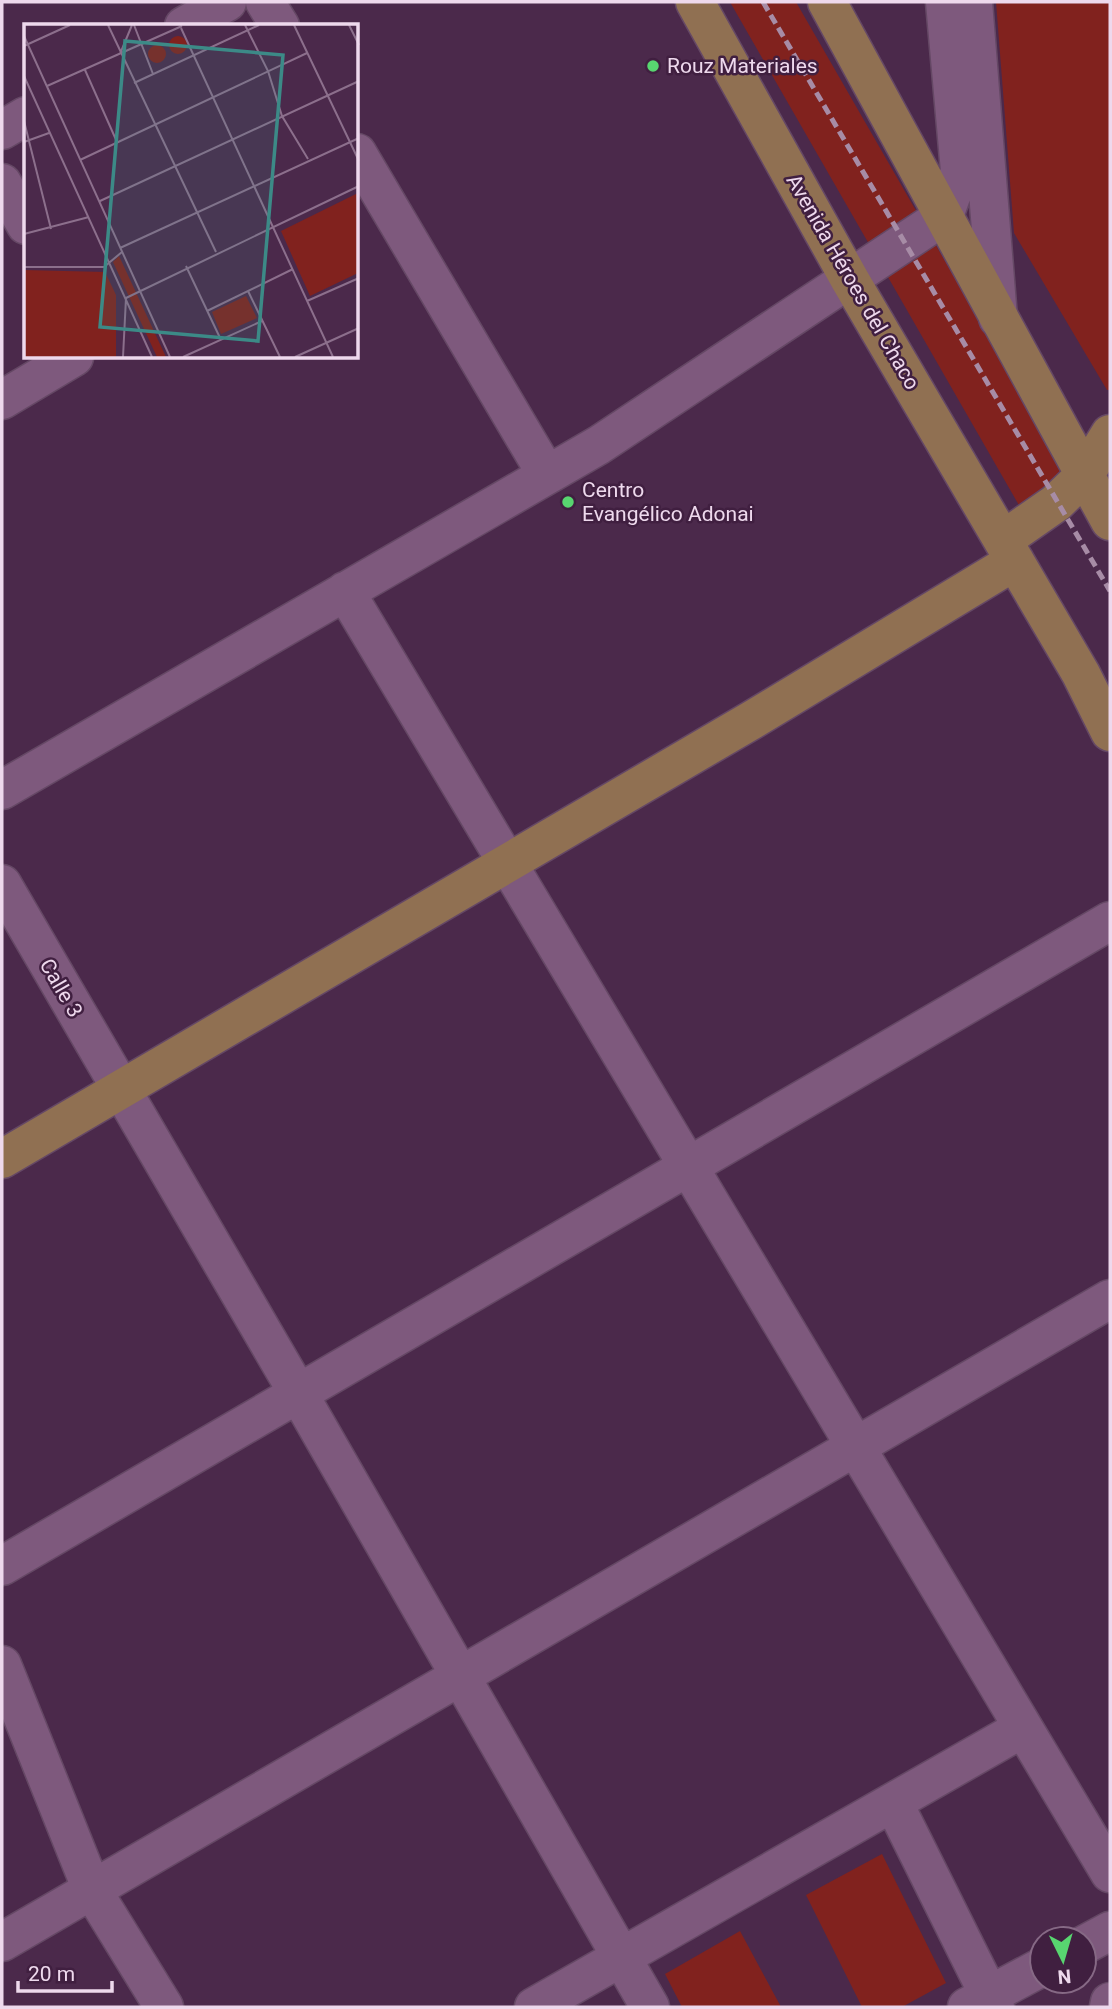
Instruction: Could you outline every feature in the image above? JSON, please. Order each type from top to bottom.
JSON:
[{"type":"main road","name":"Avenida Héroes del Chaco","points":[[695,2],[850,280],[1009,550],[1110,732]]},
{"type":"main road","points":[[827,2],[1110,521]]},
{"type":"main road","points":[[2,1159],[752,720],[1009,550],[1084,476],[1110,434]]},
{"type":"street","points":[[188,24],[227,2]]},
{"type":"street","points":[[265,2],[279,24]]},
{"type":"street","points":[[2,790],[599,445],[850,280],[902,241],[944,216],[960,171],[945,2]]},
{"type":"street","points":[[973,2],[998,318]]},
{"type":"street","points":[[2,130],[24,117]]},
{"type":"street","points":[[362,171],[547,475]]},
{"type":"street","points":[[2,183],[24,222]]},
{"type":"street","points":[[2,400],[71,359]]},
{"type":"street","points":[[345,591],[1110,1872]]},
{"type":"street","name":"Calle 3","points":[[2,884],[120,1091],[298,1392],[650,2007]]},
{"type":"street","points":[[2,1566],[1110,921]]},
{"type":"street","points":[[2,1942],[855,1448],[1108,1306]]},
{"type":"street","points":[[2,1665],[92,1889],[164,2007]]},
{"type":"street","points":[[534,2007],[1023,1728]]},
{"type":"street","points":[[893,1802],[983,2003],[1028,1976]]},
{"type":"street","points":[[1109,2007],[1110,2002]]},
{"type":"shaded area","points":[[730,2],[796,2],[1060,461],[1066,477],[1020,507]]},
{"type":"shaded area","points":[[996,2],[1110,2],[1110,390],[1107,390],[1014,233]]},
{"type":"shaded area","points":[[882,1854],[946,1983],[902,2007],[862,2007],[806,1895]]},
{"type":"shaded area","points":[[740,1931],[781,2007],[682,2007],[665,1974]]},
{"type":"railway","points":[[763,2],[1110,591]]},
{"type":"place","name":"Rouz Materiales","points":[[653,66]]},
{"type":"place","name":"Centro Evangélico Adonai","points":[[568,502]]}]
